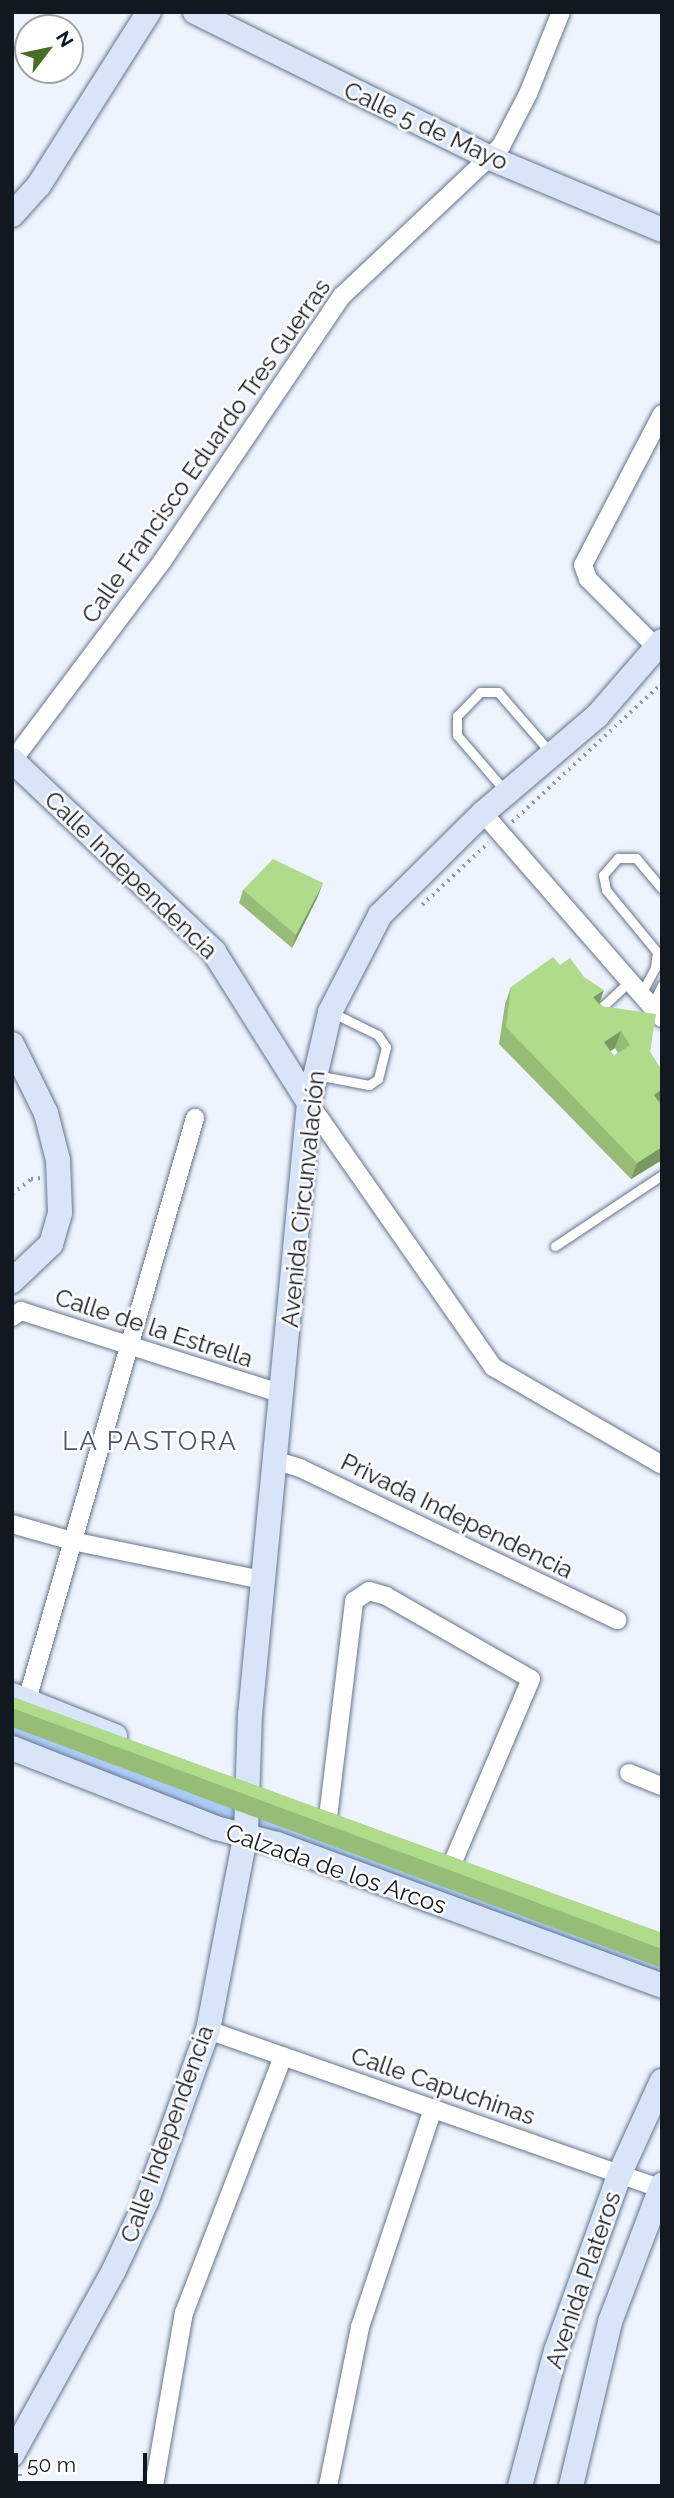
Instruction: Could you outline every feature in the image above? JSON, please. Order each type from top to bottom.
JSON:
[{"type":"street","points":[[12,215],[39,185],[149,12]]},
{"type":"street","name":"Calle 5 de Mayo","points":[[195,12],[489,158],[662,230]]},
{"type":"street","name":"Calle Francisco Eduardo Tres Guerras","points":[[12,760],[163,560],[342,296],[489,158],[528,94],[561,12]]},
{"type":"street","points":[[660,651],[588,579],[583,565],[662,414]]},
{"type":"street","name":"Avenida Circunvalación","points":[[234,1784],[262,1580],[309,1103],[330,1012],[380,915],[483,813],[597,716],[660,651]]},
{"type":"street","name":"Calle Independencia","points":[[12,760],[214,952],[309,1103]]},
{"type":"street","points":[[483,813],[646,1000]]},
{"type":"street","points":[[12,1044],[21,1072],[46,1113],[58,1160],[60,1213],[51,1244],[12,1281]]},
{"type":"street","points":[[309,1103],[493,1367],[662,1465]]},
{"type":"street","points":[[140,1746],[20,1697],[72,1541],[195,1118]]},
{"type":"street","name":"Calle de la Estrella","points":[[12,1317],[21,1311],[128,1348],[282,1394]]},
{"type":"street","name":"Privada Independencia","points":[[274,1460],[300,1468],[617,1620]]},
{"type":"street","points":[[12,1524],[72,1541],[262,1580]]},
{"type":"street","points":[[317,1813],[355,1601],[361,1593],[369,1591],[531,1679],[453,1862]]},
{"type":"street","name":"Calzada de los Arcos","points":[[12,1748],[216,1828],[246,1833],[662,1986]]},
{"type":"street","points":[[629,1773],[662,1786]]},
{"type":"street","name":"Calle Independencia","points":[[12,2455],[114,2270],[147,2200],[208,2030],[246,1833],[234,1784]]},
{"type":"street","name":"Calzada de los Arcos","points":[[234,1784],[277,1799]]},
{"type":"street","name":"Calzada de los Arcos","points":[[317,1813],[353,1826]]},
{"type":"street","name":"Calzada de los Arcos","points":[[428,1853],[479,1871]]},
{"type":"street","name":"Calle Capuchinas","points":[[208,2030],[661,2188]]},
{"type":"street","points":[[155,2486],[184,2313],[283,2056]]},
{"type":"street","name":"Avenida Plateros","points":[[520,2486],[556,2351],[620,2174],[662,2081]]},
{"type":"street","points":[[328,2486],[360,2327],[433,2109]]},
{"type":"street","name":"Avenida Plateros","points":[[571,2486],[610,2322],[661,2188]]},
{"type":"lane","points":[[506,793],[457,736],[457,716],[480,692],[498,692],[551,753]]},
{"type":"lane","points":[[646,1000],[657,952],[606,890],[603,875],[618,858],[636,858],[662,889]]},
{"type":"lane","points":[[602,1007],[646,1000],[662,985]]},
{"type":"lane","points":[[314,1075],[369,1086],[377,1079],[386,1047],[378,1035],[330,1012]]},
{"type":"lane","points":[[555,1246],[662,1175]]},
{"type":"path","points":[[12,1194],[31,1179]]},
{"type":"shaded area","points":[[12,1708],[662,1944],[662,1976],[156,1794],[12,1734]]},
{"type":"building","points":[[273,859],[323,883],[296,935],[243,890]]},
{"type":"building","points":[[553,957],[560,965],[570,958],[584,977],[604,990],[593,997],[601,1006],[656,1014],[650,1052],[662,1071],[662,1089],[654,1095],[662,1106],[662,1147],[637,1163],[506,1027],[511,987]],"holes":[[[621,1031],[630,1045],[614,1056],[604,1042]]]},
{"type":"building","points":[[12,1697],[662,1933],[662,1949],[12,1708]]},
{"type":"district","name":"LA PASTORA","points":[[150,1442]]}]
